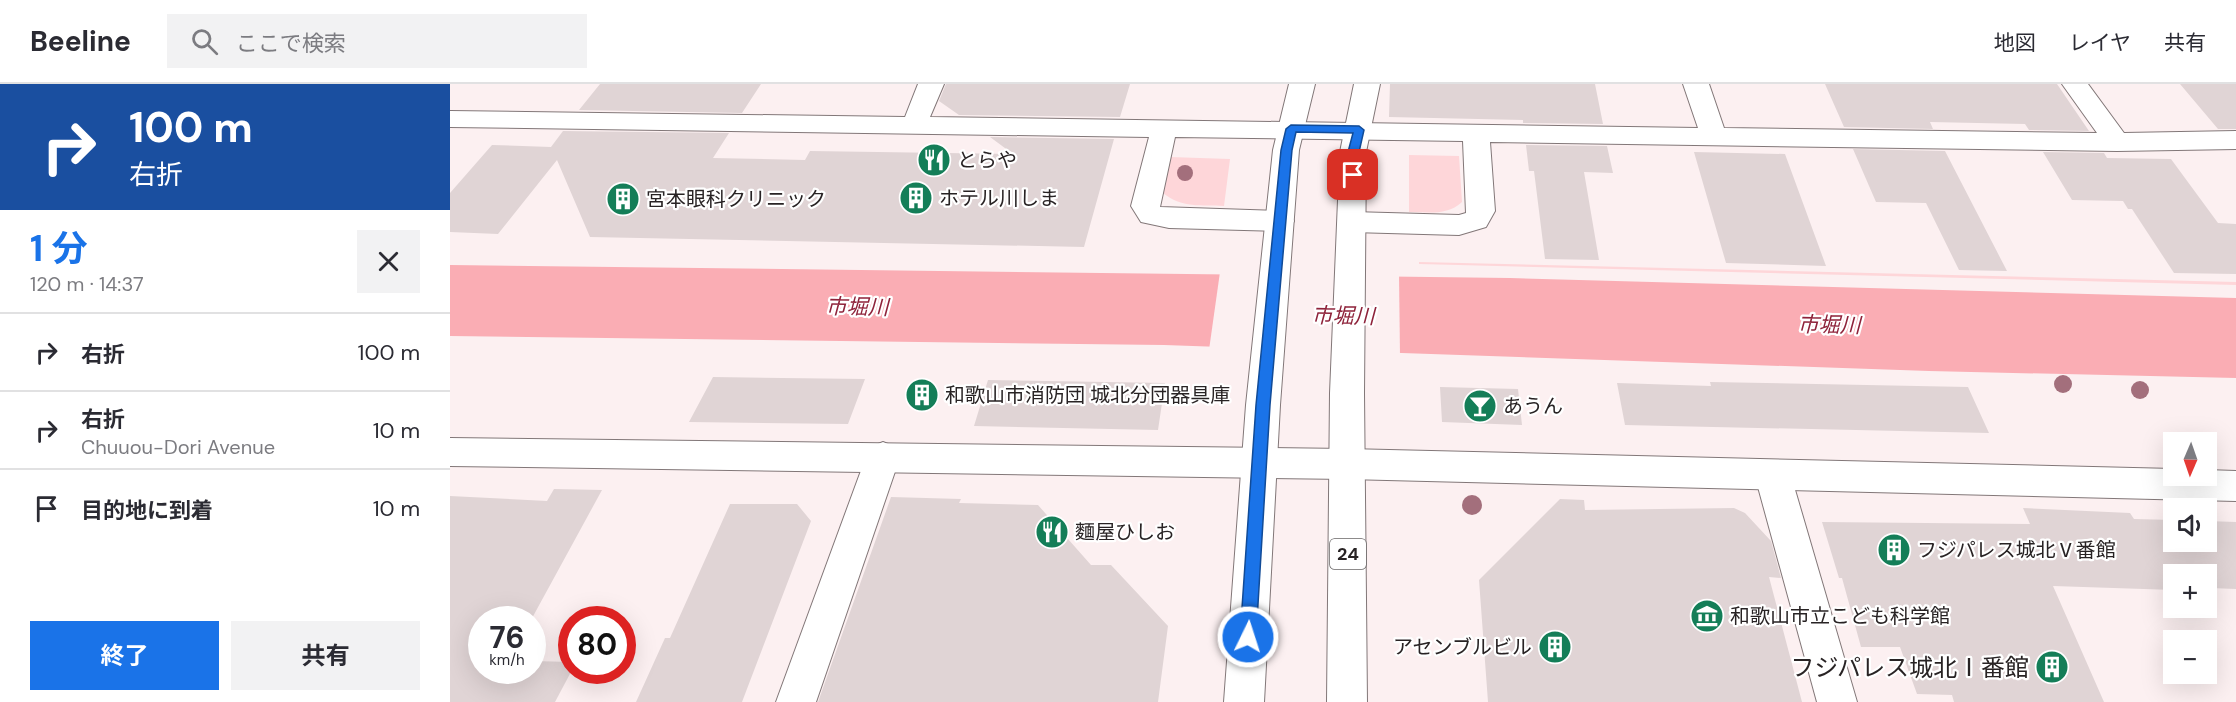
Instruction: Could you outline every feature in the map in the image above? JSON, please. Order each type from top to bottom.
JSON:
[{"type":"main road","points":[[914,126],[931,84]]},
{"type":"main road","points":[[1244,702],[1263,405],[1286,150],[1302,84]]},
{"type":"main road","name":"24","points":[[1347,702],[1347,407],[1353,152],[1367,84]]},
{"type":"main road","points":[[1696,84],[1714,136]]},
{"type":"main road","points":[[2075,84],[2117,142]]},
{"type":"main road","points":[[450,119],[2117,142],[2236,140]]},
{"type":"main road","points":[[1164,129],[1145,206],[1151,215],[1169,218],[1280,220]]},
{"type":"main road","points":[[1352,237],[1459,225],[1476,220],[1481,211],[1476,132]]},
{"type":"main road","points":[[450,452],[1347,464],[2236,486]]},
{"type":"main road","points":[[796,702],[883,457]]},
{"type":"main road","points":[[1773,476],[1838,702]]},
{"type":"shaded area","points":[[1409,155],[1459,156],[1462,202],[1444,211],[1409,212]]},
{"type":"shaded area","points":[[1170,157],[1230,159],[1224,206],[1184,203],[1163,193]]},
{"type":"shaded area","points":[[1419,262],[2236,282],[2236,285],[1419,264]]},
{"type":"water","name":"市堀川","points":[[450,265],[1510,278],[2236,298],[2236,378],[1929,371],[1164,345],[450,336]]},
{"type":"pier","points":[[1220,272],[1399,274],[1400,356],[1209,350]]},
{"type":"building","points":[[600,84],[761,84],[742,113],[579,110]]},
{"type":"building","points":[[946,84],[1130,84],[1120,117],[959,115],[939,101]]},
{"type":"building","points":[[1390,84],[1595,84],[1603,124],[1389,117]]},
{"type":"building","points":[[1825,84],[2057,84],[2089,131],[2029,130],[2025,124],[1930,122],[1933,129],[1844,127]]},
{"type":"building","points":[[2180,84],[2236,84],[2236,129],[2218,129]]},
{"type":"building","points":[[563,131],[729,133],[713,158],[805,160],[810,151],[1013,154],[990,137],[1114,139],[1084,247],[590,237],[557,160],[498,234],[450,232],[450,193],[492,145],[551,147]]},
{"type":"building","points":[[1526,145],[1607,146],[1613,173],[1584,172],[1599,260],[1545,259],[1534,171],[1529,171]]},
{"type":"building","points":[[1853,149],[1945,151],[2007,271],[1959,270],[1926,203],[1876,202]]},
{"type":"building","points":[[1694,152],[1785,154],[1826,266],[1726,263]]},
{"type":"building","points":[[2043,152],[2104,153],[2107,158],[2171,159],[2218,223],[2236,224],[2236,274],[2174,273],[2132,209],[2128,209],[2123,201],[2072,200]]},
{"type":"building","points":[[713,377],[865,379],[848,424],[689,422]]},
{"type":"building","points":[[988,380],[1165,383],[1158,430],[974,426]]},
{"type":"building","points":[[1710,382],[1968,387],[1989,433],[1625,425],[1617,383],[1711,386]]},
{"type":"building","name":"あうん","points":[[1440,387],[1518,389],[1522,425],[1442,422]]},
{"type":"building","points":[[554,489],[602,490],[539,606],[468,606],[468,684],[546,684],[546,661],[558,662],[558,684],[565,684],[555,702],[450,702],[450,496],[547,501]]},
{"type":"building","points":[[891,497],[961,499],[959,503],[1038,505],[1091,565],[1111,565],[1168,626],[1158,702],[818,702]]},
{"type":"building","points":[[1560,499],[1584,500],[1585,510],[1734,508],[1745,513],[1771,541],[1781,578],[1769,577],[1802,702],[1488,702],[1479,580]]},
{"type":"building","points":[[730,504],[797,504],[811,521],[742,702],[636,702],[665,638],[670,638]]},
{"type":"building","points":[[2023,508],[2130,513],[2134,519],[2163,520],[2163,552],[2217,552],[2217,521],[2236,522],[2236,589],[2217,588],[2217,564],[2163,564],[2163,590],[2053,586],[2104,702],[1954,702],[1952,695],[1917,694],[1900,647],[1861,647],[1842,578],[1839,578],[1822,522],[2030,524]]},
{"type":"place","name":"とらや","points":[[934,160]]},
{"type":"place","name":"ホテル川しま","points":[[916,198]]},
{"type":"place","name":"宮本眼科クリニック","points":[[623,199]]},
{"type":"place","name":"和歌山市消防団 城北分団器具庫","points":[[922,395]]},
{"type":"place","name":"あうん","points":[[1480,406]]},
{"type":"place","name":"麵屋ひしお","points":[[1052,532]]},
{"type":"place","name":"フジパレス城北Ⅴ番館","points":[[1894,550]]},
{"type":"place","name":"和歌山市立こども科学館","points":[[1707,616]]},
{"type":"place","name":"アセンブルビル","points":[[1555,647]]},
{"type":"place","name":"フジパレス城北Ⅰ番館","points":[[2052,667]]},
{"type":"route","points":[[1248,637],[1263,405],[1286,150],[1291,129],[1359,130],[1353,152],[1353,175]]}]
